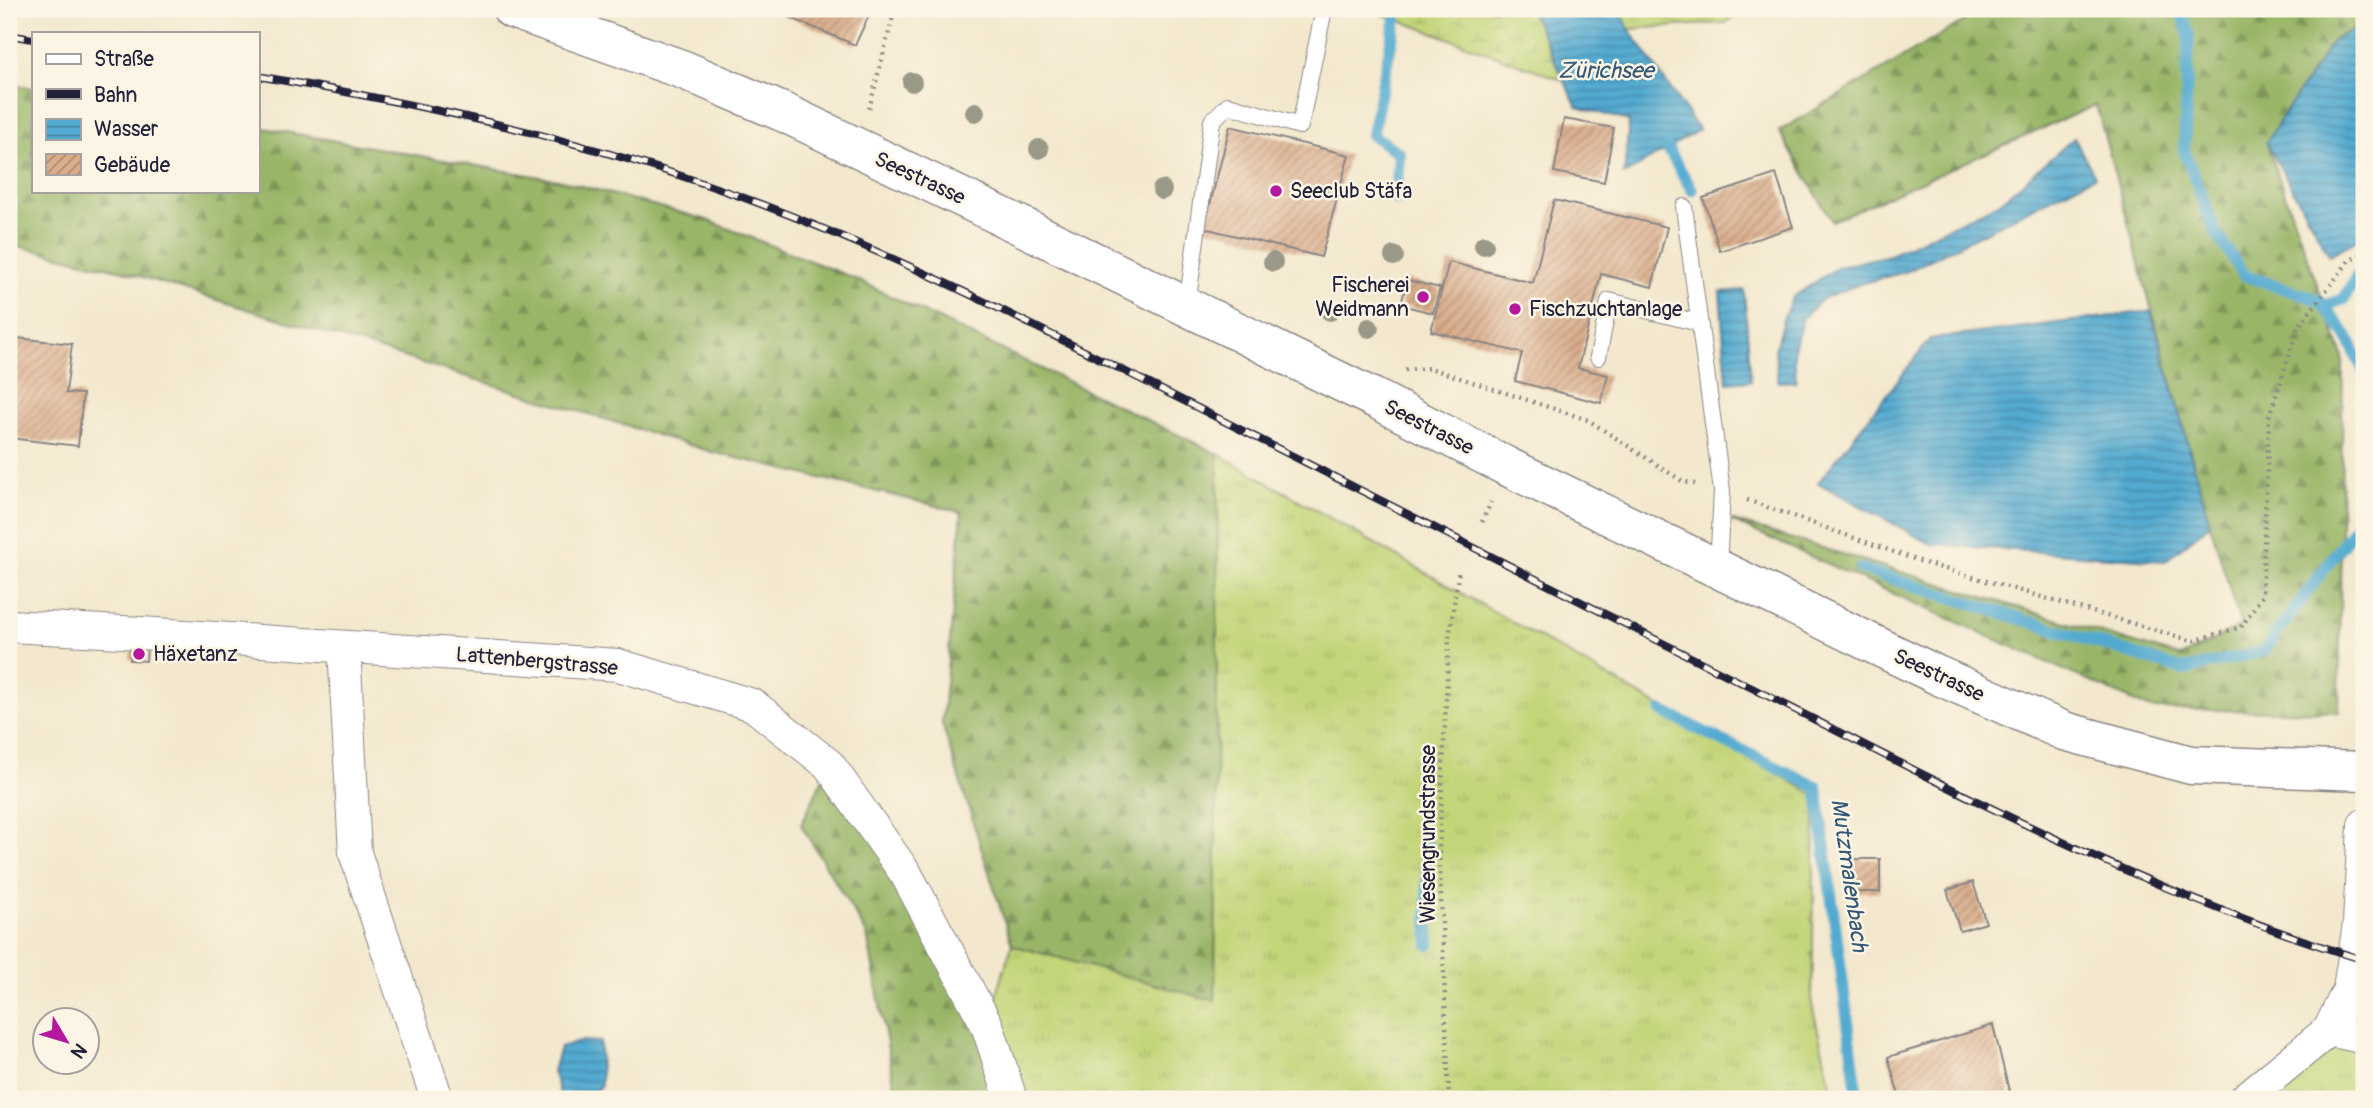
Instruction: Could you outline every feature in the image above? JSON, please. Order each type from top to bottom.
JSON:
[{"type":"main road","name":"Seestrasse","points":[[512,9],[684,70],[788,114],[1937,675],[2064,731],[2191,765],[2364,771]]},
{"type":"street","name":"Lattenbergstrasse","points":[[9,626],[618,665],[752,705],[829,765],[906,874],[987,1025],[1010,1099]]},
{"type":"street","points":[[344,647],[355,853],[437,1099]]},
{"type":"street","points":[[2245,1099],[2329,1030],[2349,989],[2359,924],[2364,825]]},
{"type":"street","points":[[2329,1030],[2364,1038]]},
{"type":"lane","points":[[1187,308],[1212,121],[1228,105],[1300,126],[1324,9]]},
{"type":"lane","points":[[1684,207],[1722,491],[1718,569]]},
{"type":"lane","points":[[1598,357],[1609,300],[1699,323]]},
{"type":"path","points":[[866,120],[895,9]]},
{"type":"path","points":[[1398,370],[1430,368],[1588,420],[1682,481],[1722,491],[1928,565],[2193,641],[2241,627],[2262,596],[2269,417],[2298,327],[2349,261],[2364,253]]},
{"type":"path","name":"Wiesengrundstrasse","points":[[1449,1099],[1439,849],[1449,638],[1459,570]]},
{"type":"green space","points":[[1368,9],[1530,9],[1565,81],[1396,19]]},
{"type":"green space","points":[[1615,9],[1751,9],[1725,23],[1629,29]]},
{"type":"green space","points":[[1984,9],[2364,9],[2364,25],[2334,39],[2266,142],[2343,356],[2339,712],[2151,709],[1727,519],[2181,657],[2241,626],[2210,524],[2096,105],[1832,221],[1779,131]]},
{"type":"green space","points":[[9,84],[32,88],[32,192],[259,192],[259,127],[563,181],[704,219],[851,277],[1218,454],[1215,1001],[1012,945],[942,724],[962,512],[712,452],[123,271],[9,244]]},
{"type":"green space","points":[[1218,454],[1815,795],[1812,1005],[1834,1099],[1011,1099],[987,1025],[1012,945],[1215,1000]]},
{"type":"green space","points":[[829,765],[906,874],[1011,1099],[897,1099],[867,934],[801,825]]},
{"type":"green space","points":[[2329,1030],[2364,1038],[2364,1099],[2245,1099]]},
{"type":"water","name":"Zürichsee","points":[[1530,9],[1620,9],[1629,29],[1699,130],[1624,175],[1629,121],[1577,107]]},
{"type":"water","points":[[2364,25],[2364,237],[2329,255],[2266,142],[2334,39]]},
{"type":"water","points":[[2074,138],[2095,176],[1908,271],[1860,284],[1824,298],[1803,318],[1794,349],[1796,381],[1778,382],[1775,349],[1784,316],[1793,297],[1838,267],[1890,255],[1999,203]]},
{"type":"water","points":[[1744,290],[1751,381],[1727,383],[1720,292]]},
{"type":"water","points":[[2151,311],[2210,524],[2165,561],[1931,544],[1818,483],[1930,339]]},
{"type":"water","points":[[583,1041],[600,1042],[601,1085],[583,1098],[561,1097],[553,1071],[560,1047]]},
{"type":"building","points":[[770,9],[872,9],[855,45]]},
{"type":"building","points":[[1564,119],[1614,128],[1604,182],[1554,172]]},
{"type":"building","name":"Seeclub Stäfa","points":[[1230,126],[1349,155],[1321,257],[1204,228]]},
{"type":"building","points":[[1776,174],[1793,227],[1720,251],[1703,198]]},
{"type":"building","name":"Fischzuchtanlage","points":[[1554,200],[1667,227],[1652,287],[1601,274],[1578,368],[1608,375],[1601,403],[1515,381],[1522,353],[1431,331],[1449,262],[1533,283]]},
{"type":"building","points":[[1407,280],[1440,288],[1433,313],[1401,305]]},
{"type":"building","points":[[16,338],[72,344],[66,393],[83,394],[78,446],[9,438],[9,396]]},
{"type":"building","name":"Häxetanz","points":[[131,647],[147,648],[146,661],[130,660]]},
{"type":"building","points":[[1849,859],[1880,859],[1880,892],[1849,892]]},
{"type":"building","points":[[1973,882],[1986,923],[1960,931],[1947,890]]},
{"type":"building","points":[[1993,1025],[2011,1099],[1900,1099],[1888,1057]]},
{"type":"waterway","points":[[2180,9],[2189,34],[2184,151],[2216,233],[2244,275],[2319,300],[2347,336],[2364,371]]},
{"type":"waterway","points":[[1396,19],[1372,135],[1399,153],[1396,199]]},
{"type":"waterway","name":"Mutzmalenbach","points":[[1668,149],[1692,190]]},
{"type":"waterway","points":[[2324,306],[2344,299],[2356,277],[2364,273]]},
{"type":"waterway","points":[[1861,569],[2184,670],[2264,651],[2364,515]]},
{"type":"waterway","name":"Mutzmalenbach","points":[[1661,711],[1817,787],[1858,1099]]},
{"type":"waterway","points":[[1426,844],[1429,945]]},
{"type":"railway","points":[[9,35],[32,39]]},
{"type":"railway","points":[[259,76],[427,108],[540,135],[705,184],[829,231],[1070,343],[2053,838],[2207,904],[2364,960]]},
{"type":"place","name":"Seeclub Stäfa","points":[[1276,191]]},
{"type":"place","name":"Fischerei Weidmann","points":[[1423,297]]},
{"type":"place","name":"Fischzuchtanlage","points":[[1515,309]]},
{"type":"place","name":"Häxetanz","points":[[139,654]]}]
